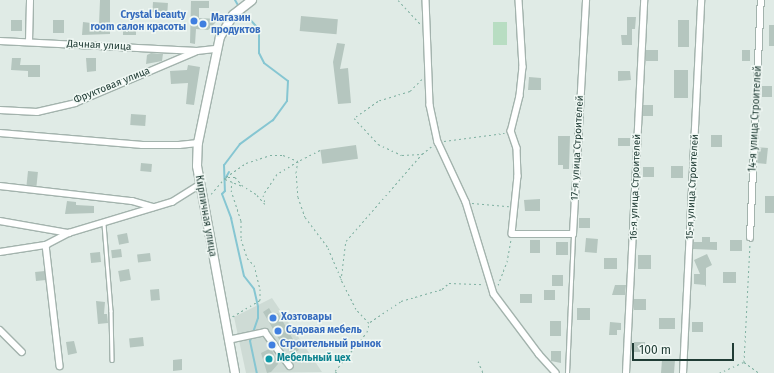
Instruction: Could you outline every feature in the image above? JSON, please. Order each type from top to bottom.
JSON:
[{"type":"main road","name":"Кирпичная улица","points":[[234,373],[198,186],[198,143],[217,49],[225,26],[240,8],[252,0]]},
{"type":"street","points":[[29,42],[30,0]]},
{"type":"street","points":[[426,0],[430,105],[438,142],[466,202],[494,294],[539,354],[556,373]]},
{"type":"street","points":[[519,0],[522,67],[520,96],[511,131],[517,148],[516,207],[512,234],[573,234]]},
{"type":"street","name":"17-я улица Строителей","points":[[573,234],[586,0]]},
{"type":"street","name":"16-я улица Строителей","points":[[626,373],[644,0]]},
{"type":"street","name":"15-я улица Строителей","points":[[683,373],[701,0]]},
{"type":"street","name":"14-я улица Строителей","points":[[750,238],[761,0]]},
{"type":"street","name":"Дачная улица","points":[[0,41],[197,51]]},
{"type":"street","points":[[197,51],[217,49]]},
{"type":"street","name":"Фруктовая улица","points":[[0,110],[36,112],[75,103],[197,51]]},
{"type":"street","points":[[0,133],[142,145],[180,145],[198,143]]},
{"type":"street","points":[[0,186],[132,201],[154,208]]},
{"type":"street","points":[[0,252],[46,245],[69,233],[104,224],[172,202],[198,186]]},
{"type":"street","points":[[0,220],[69,233]]},
{"type":"street","points":[[46,245],[60,366]]},
{"type":"street","points":[[0,330],[22,352]]},
{"type":"street","points":[[228,340],[265,332],[290,366]]},
{"type":"lane","points":[[104,224],[111,311],[112,360]]},
{"type":"lane","points":[[566,373],[573,234]]},
{"type":"path","points":[[398,0],[428,32]]},
{"type":"path","points":[[368,133],[354,118],[378,101],[410,91],[429,71]]},
{"type":"path","points":[[225,179],[243,186],[256,194],[264,204],[263,195],[277,174],[320,150]]},
{"type":"path","points":[[341,280],[346,241],[422,154]]},
{"type":"path","points":[[201,199],[208,197],[226,177],[246,163],[270,155],[283,155],[298,161]]},
{"type":"path","points":[[298,161],[296,171],[298,197],[305,217],[328,248],[345,291],[356,309],[369,323]]},
{"type":"path","points":[[226,177],[235,177],[243,186]]},
{"type":"path","points":[[225,321],[260,300],[260,289],[254,265],[247,258],[241,239],[240,220],[231,190],[232,181]]},
{"type":"path","points":[[466,202],[516,207]]},
{"type":"path","points":[[494,294],[507,262],[512,234]]},
{"type":"path","points":[[744,362],[750,238]]},
{"type":"path","points":[[337,373],[335,371],[367,332],[369,323],[402,301],[442,289],[449,283],[491,283]]},
{"type":"path","points":[[478,361],[482,373]]},
{"type":"path","points":[[719,373],[744,362]]},
{"type":"path","points":[[744,362],[759,373]]},
{"type":"shaded area","name":"Строительный рынок","points":[[272,298],[322,372],[246,373],[234,317]]},
{"type":"green space","points":[[493,22],[507,22],[507,45],[493,45]]},
{"type":"building","points":[[100,0],[110,0],[110,34],[82,35],[83,22],[99,24]]},
{"type":"building","points":[[191,1],[209,1],[209,8],[199,8],[199,18],[219,19],[208,30],[196,29],[195,44],[190,43]]},
{"type":"building","points":[[153,2],[168,3],[167,13],[152,12]]},
{"type":"building","points":[[301,16],[338,19],[337,34],[300,31]]},
{"type":"building","points":[[627,17],[636,17],[635,29],[632,29],[632,45],[622,45],[621,35],[627,35]]},
{"type":"building","points":[[11,20],[22,20],[22,31],[11,31]]},
{"type":"building","points":[[53,20],[64,20],[64,33],[53,33]]},
{"type":"building","points":[[678,20],[689,20],[689,47],[678,47]]},
{"type":"building","points":[[123,24],[136,24],[136,35],[123,35]]},
{"type":"building","points":[[769,25],[774,25],[774,46],[769,46]]},
{"type":"building","points":[[337,43],[345,44],[340,69],[348,68],[351,103],[338,104],[333,62]]},
{"type":"building","points":[[646,50],[658,50],[658,61],[646,61]]},
{"type":"building","points":[[742,50],[750,50],[750,61],[742,61]]},
{"type":"building","points":[[151,53],[163,54],[162,61],[146,64],[147,55]]},
{"type":"building","points":[[12,58],[21,58],[20,65],[40,65],[40,77],[28,77],[28,71],[11,70]]},
{"type":"building","points":[[86,58],[96,58],[96,71],[87,72]]},
{"type":"building","points":[[188,65],[200,67],[194,105],[186,104],[188,83],[171,84],[170,71],[187,70]]},
{"type":"building","points":[[674,70],[688,70],[688,98],[674,98]]},
{"type":"building","points":[[618,71],[630,71],[631,80],[618,81]]},
{"type":"building","points":[[529,77],[541,78],[541,90],[528,90]]},
{"type":"building","points":[[762,86],[772,86],[772,97],[762,97]]},
{"type":"building","points":[[643,105],[653,105],[653,116],[643,116]]},
{"type":"building","points":[[131,114],[146,115],[145,126],[130,125]]},
{"type":"building","points":[[711,135],[722,135],[722,147],[711,147]]},
{"type":"building","points":[[558,136],[570,136],[569,169],[563,169],[563,165],[558,165]]},
{"type":"building","points":[[618,138],[630,138],[630,146],[618,146]]},
{"type":"building","points":[[356,145],[358,159],[322,164],[320,150]]},
{"type":"building","points":[[758,147],[768,148],[766,164],[756,163]]},
{"type":"building","points":[[141,163],[152,164],[151,172],[140,171]]},
{"type":"building","points":[[671,166],[683,166],[683,178],[671,178]]},
{"type":"building","points":[[643,167],[654,167],[654,177],[643,177]]},
{"type":"building","points":[[28,171],[38,172],[36,186],[27,185]]},
{"type":"building","points":[[765,196],[774,196],[774,213],[765,213]]},
{"type":"building","points":[[540,199],[540,211],[525,211],[524,200]]},
{"type":"building","points":[[67,201],[76,202],[76,205],[94,206],[94,213],[65,214]]},
{"type":"building","points":[[579,218],[590,218],[590,228],[579,228]]},
{"type":"building","points":[[127,233],[129,243],[119,245],[117,235]]},
{"type":"building","points":[[702,237],[710,237],[710,242],[717,242],[717,250],[693,249],[694,242],[702,242]]},
{"type":"building","points":[[586,238],[598,239],[597,253],[585,252]]},
{"type":"building","points":[[530,240],[540,240],[540,253],[530,253]]},
{"type":"building","points":[[730,240],[742,240],[742,251],[730,251]]},
{"type":"building","points":[[556,242],[568,242],[568,255],[556,255]]},
{"type":"building","points":[[121,249],[122,257],[112,258],[111,250]]},
{"type":"building","points":[[100,252],[101,262],[91,263],[90,253]]},
{"type":"building","points":[[150,253],[151,261],[138,263],[137,255]]},
{"type":"building","points":[[707,254],[712,265],[706,268],[706,287],[705,285],[694,284],[694,274],[700,274],[694,260]]},
{"type":"building","points":[[638,255],[651,255],[651,269],[638,269]]},
{"type":"building","points":[[604,258],[617,258],[617,269],[604,269]]},
{"type":"building","points":[[129,269],[131,280],[120,282],[118,271]]},
{"type":"building","points":[[45,271],[46,280],[36,281],[35,272]]},
{"type":"building","points":[[723,272],[736,272],[736,283],[723,283]]},
{"type":"building","points":[[552,275],[563,275],[563,286],[552,286]]},
{"type":"building","points":[[615,285],[626,285],[625,295],[612,295]]},
{"type":"building","points":[[159,289],[160,300],[151,301],[150,290]]},
{"type":"building","points":[[544,290],[555,290],[555,300],[544,300]]},
{"type":"building","points":[[520,294],[532,294],[532,303],[520,303]]},
{"type":"building","points":[[634,299],[646,299],[646,310],[634,310]]},
{"type":"building","points":[[96,301],[105,302],[104,314],[107,314],[108,323],[98,324]]},
{"type":"building","points":[[269,308],[273,315],[278,313],[299,350],[292,354],[285,344],[283,346],[263,312]]},
{"type":"building","points":[[577,308],[590,308],[590,320],[577,320]]},
{"type":"building","points":[[659,318],[675,318],[675,329],[659,329]]},
{"type":"building","points":[[550,321],[561,321],[561,336],[550,336]]},
{"type":"building","points":[[610,322],[621,323],[621,330],[617,330],[617,335],[609,335]]},
{"type":"building","points":[[692,322],[703,322],[703,332],[692,332]]},
{"type":"building","points":[[143,337],[144,346],[130,347],[129,338]]},
{"type":"building","points":[[74,341],[77,353],[68,355],[66,342]]},
{"type":"building","points":[[634,342],[645,342],[645,352],[634,352]]},
{"type":"building","name":"Мебельный цех","points":[[271,348],[278,364],[271,372],[267,373],[261,353]]},
{"type":"building","points":[[551,351],[561,351],[561,363],[551,361]]},
{"type":"building","points":[[182,359],[182,370],[173,371],[173,360]]},
{"type":"building","points":[[662,360],[675,360],[674,373],[661,373]]},
{"type":"waterway","points":[[235,0],[239,7]]},
{"type":"waterway","points":[[242,11],[259,29],[259,53],[264,63],[288,81],[287,101],[273,120],[240,144],[224,165],[225,191],[222,194],[231,218],[244,276],[254,289],[258,307],[258,318],[250,341],[257,373]]},
{"type":"waterway","points":[[225,179],[229,172]]},
{"type":"place","name":"Crystal beauty room салон красоты","points":[[194,21]]},
{"type":"place","name":"Магазин продуктов","points":[[203,24]]},
{"type":"place","name":"Хозтовары","points":[[273,318]]},
{"type":"place","name":"Садовая мебель","points":[[278,331]]},
{"type":"place","name":"Строительный рынок","points":[[272,345]]},
{"type":"place","name":"Мебельный цех","points":[[269,359]]}]
